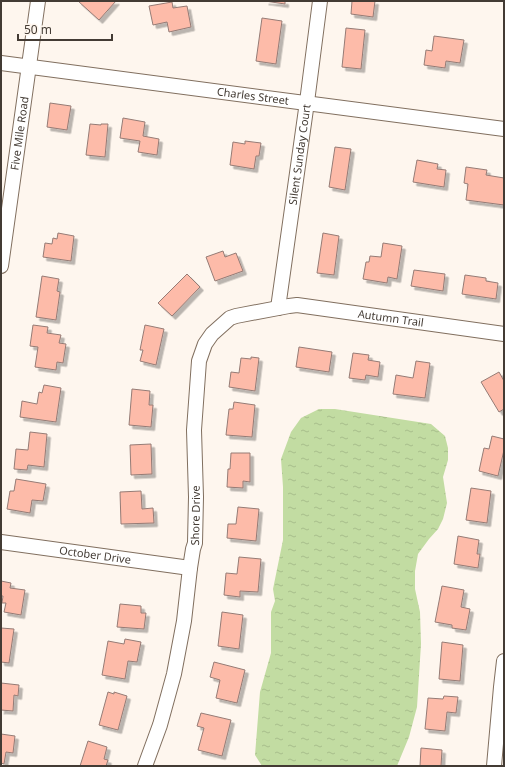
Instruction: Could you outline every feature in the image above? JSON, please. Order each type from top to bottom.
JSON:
[{"type":"street","name":"Five Mile Road","points":[[1,266],[38,1]]},
{"type":"street","name":"Silent Sunday Court","points":[[278,308],[320,1]]},
{"type":"street","name":"Charles Street","points":[[1,63],[504,129]]},
{"type":"street","name":"Autumn Trail","points":[[278,308],[297,305],[504,334]]},
{"type":"street","name":"Shore Drive","points":[[145,766],[160,725],[174,674],[184,621],[190,568],[196,538],[194,430],[199,365],[202,352],[207,340],[230,318],[243,314],[278,308]]},
{"type":"street","name":"October Drive","points":[[1,542],[190,568]]},
{"type":"street","points":[[494,766],[504,661]]},
{"type":"water","points":[[319,409],[335,409],[431,424],[445,436],[448,448],[448,460],[443,477],[447,503],[443,519],[438,529],[418,554],[415,571],[415,589],[420,612],[421,644],[417,707],[409,737],[397,766],[262,766],[255,755],[260,692],[271,653],[271,612],[275,601],[273,589],[283,540],[283,487],[281,459],[291,432],[301,418]]},
{"type":"building","points":[[78,1],[116,1],[99,20]]},
{"type":"building","points":[[265,1],[285,1],[285,4]]},
{"type":"building","points":[[352,1],[375,1],[373,17],[351,14]]},
{"type":"building","points":[[172,2],[173,8],[187,6],[191,27],[169,32],[167,22],[153,25],[149,6]]},
{"type":"building","points":[[262,18],[282,21],[276,64],[256,61]]},
{"type":"building","points":[[346,28],[365,30],[361,69],[342,67]]},
{"type":"building","points":[[434,36],[464,40],[460,63],[446,61],[445,68],[424,65],[426,50],[432,51]]},
{"type":"building","points":[[50,103],[71,106],[67,130],[47,127]]},
{"type":"building","points":[[123,118],[145,122],[143,136],[159,139],[157,155],[138,152],[140,141],[120,138]]},
{"type":"building","points":[[90,124],[108,124],[105,157],[86,155]]},
{"type":"building","points":[[245,141],[261,143],[259,156],[256,156],[254,169],[230,165],[233,142],[245,144]]},
{"type":"building","points":[[335,147],[351,149],[345,190],[329,187]]},
{"type":"building","points":[[417,160],[438,164],[437,169],[446,170],[444,187],[413,182]]},
{"type":"building","points":[[466,167],[487,170],[486,175],[504,178],[504,205],[466,200],[468,184],[464,183]]},
{"type":"building","points":[[58,233],[74,236],[71,261],[43,257],[45,243],[52,244],[53,238],[57,239]]},
{"type":"building","points":[[323,233],[339,236],[334,275],[317,273]]},
{"type":"building","points":[[383,243],[402,246],[397,279],[388,277],[387,283],[363,279],[366,262],[369,262],[370,256],[381,257]]},
{"type":"building","points":[[223,251],[225,257],[236,253],[243,271],[215,281],[206,257]]},
{"type":"building","points":[[414,270],[445,274],[443,291],[411,286]]},
{"type":"building","points":[[187,274],[200,287],[172,316],[158,303]]},
{"type":"building","points":[[465,275],[486,278],[486,281],[498,283],[496,299],[462,294]]},
{"type":"building","points":[[42,276],[59,279],[57,291],[60,292],[56,320],[36,317]]},
{"type":"building","points":[[33,325],[48,327],[47,333],[61,335],[59,343],[66,344],[63,363],[57,362],[56,370],[35,367],[38,347],[30,346]]},
{"type":"building","points":[[145,325],[164,329],[156,365],[140,361],[143,350],[140,350]]},
{"type":"building","points":[[299,347],[332,352],[329,372],[296,367]]},
{"type":"building","points":[[353,353],[369,355],[368,360],[380,362],[378,377],[366,375],[365,380],[349,378]]},
{"type":"building","points":[[251,357],[259,358],[255,391],[229,387],[231,372],[239,373],[241,358],[251,359]]},
{"type":"building","points":[[416,361],[430,363],[425,398],[393,394],[396,375],[413,378]]},
{"type":"building","points":[[499,372],[504,381],[504,409],[499,412],[481,382]]},
{"type":"building","points":[[44,385],[61,388],[56,422],[20,417],[22,401],[37,404],[39,392],[42,393]]},
{"type":"building","points":[[132,389],[150,391],[149,405],[153,405],[151,427],[129,425]]},
{"type":"building","points":[[234,402],[255,405],[252,437],[226,435],[229,409],[233,409]]},
{"type":"building","points":[[30,432],[47,434],[44,467],[28,465],[27,470],[14,469],[16,449],[28,450]]},
{"type":"building","points":[[492,436],[504,439],[504,450],[498,476],[479,471],[484,448],[489,449]]},
{"type":"building","points":[[151,444],[152,474],[131,475],[130,445]]},
{"type":"building","points":[[231,453],[250,453],[250,482],[243,481],[243,488],[227,487]]},
{"type":"building","points":[[16,479],[46,484],[43,501],[32,500],[30,513],[7,509],[10,491],[14,491]]},
{"type":"building","points":[[471,488],[491,491],[487,523],[466,520]]},
{"type":"building","points":[[141,491],[142,509],[153,508],[154,523],[121,524],[120,492]]},
{"type":"building","points":[[238,507],[259,509],[256,541],[227,538],[228,524],[236,524]]},
{"type":"building","points":[[458,536],[479,540],[477,554],[480,554],[478,568],[454,564]]},
{"type":"building","points":[[239,557],[261,559],[258,592],[240,591],[240,597],[224,595],[226,573],[237,574]]},
{"type":"building","points":[[1,581],[11,583],[10,588],[25,590],[21,615],[4,612],[6,603],[2,603],[3,596],[1,596]]},
{"type":"building","points":[[442,586],[464,590],[461,607],[470,609],[466,630],[452,628],[452,625],[435,622]]},
{"type":"building","points":[[120,604],[141,606],[141,613],[146,613],[144,629],[117,627]]},
{"type":"building","points":[[222,612],[243,615],[239,649],[218,646]]},
{"type":"building","points":[[1,628],[14,629],[9,663],[1,662]]},
{"type":"building","points":[[125,639],[141,642],[137,662],[128,661],[125,679],[102,675],[108,641],[124,644]]},
{"type":"building","points":[[442,642],[463,645],[460,681],[439,679]]},
{"type":"building","points":[[214,662],[245,670],[237,703],[216,698],[220,680],[210,677]]},
{"type":"building","points":[[1,683],[19,685],[18,696],[14,695],[13,711],[1,710]]},
{"type":"building","points":[[108,692],[114,694],[114,692],[127,696],[118,730],[99,725]]},
{"type":"building","points":[[444,696],[458,697],[456,713],[447,712],[445,731],[425,729],[428,698],[443,699]]},
{"type":"building","points":[[201,713],[231,720],[222,756],[198,750],[204,728],[197,726]]},
{"type":"building","points":[[1,734],[15,736],[13,753],[6,752],[4,764],[1,763]]},
{"type":"building","points":[[88,741],[107,747],[104,759],[108,760],[106,766],[80,766]]},
{"type":"building","points":[[421,748],[442,750],[441,766],[420,766]]}]
